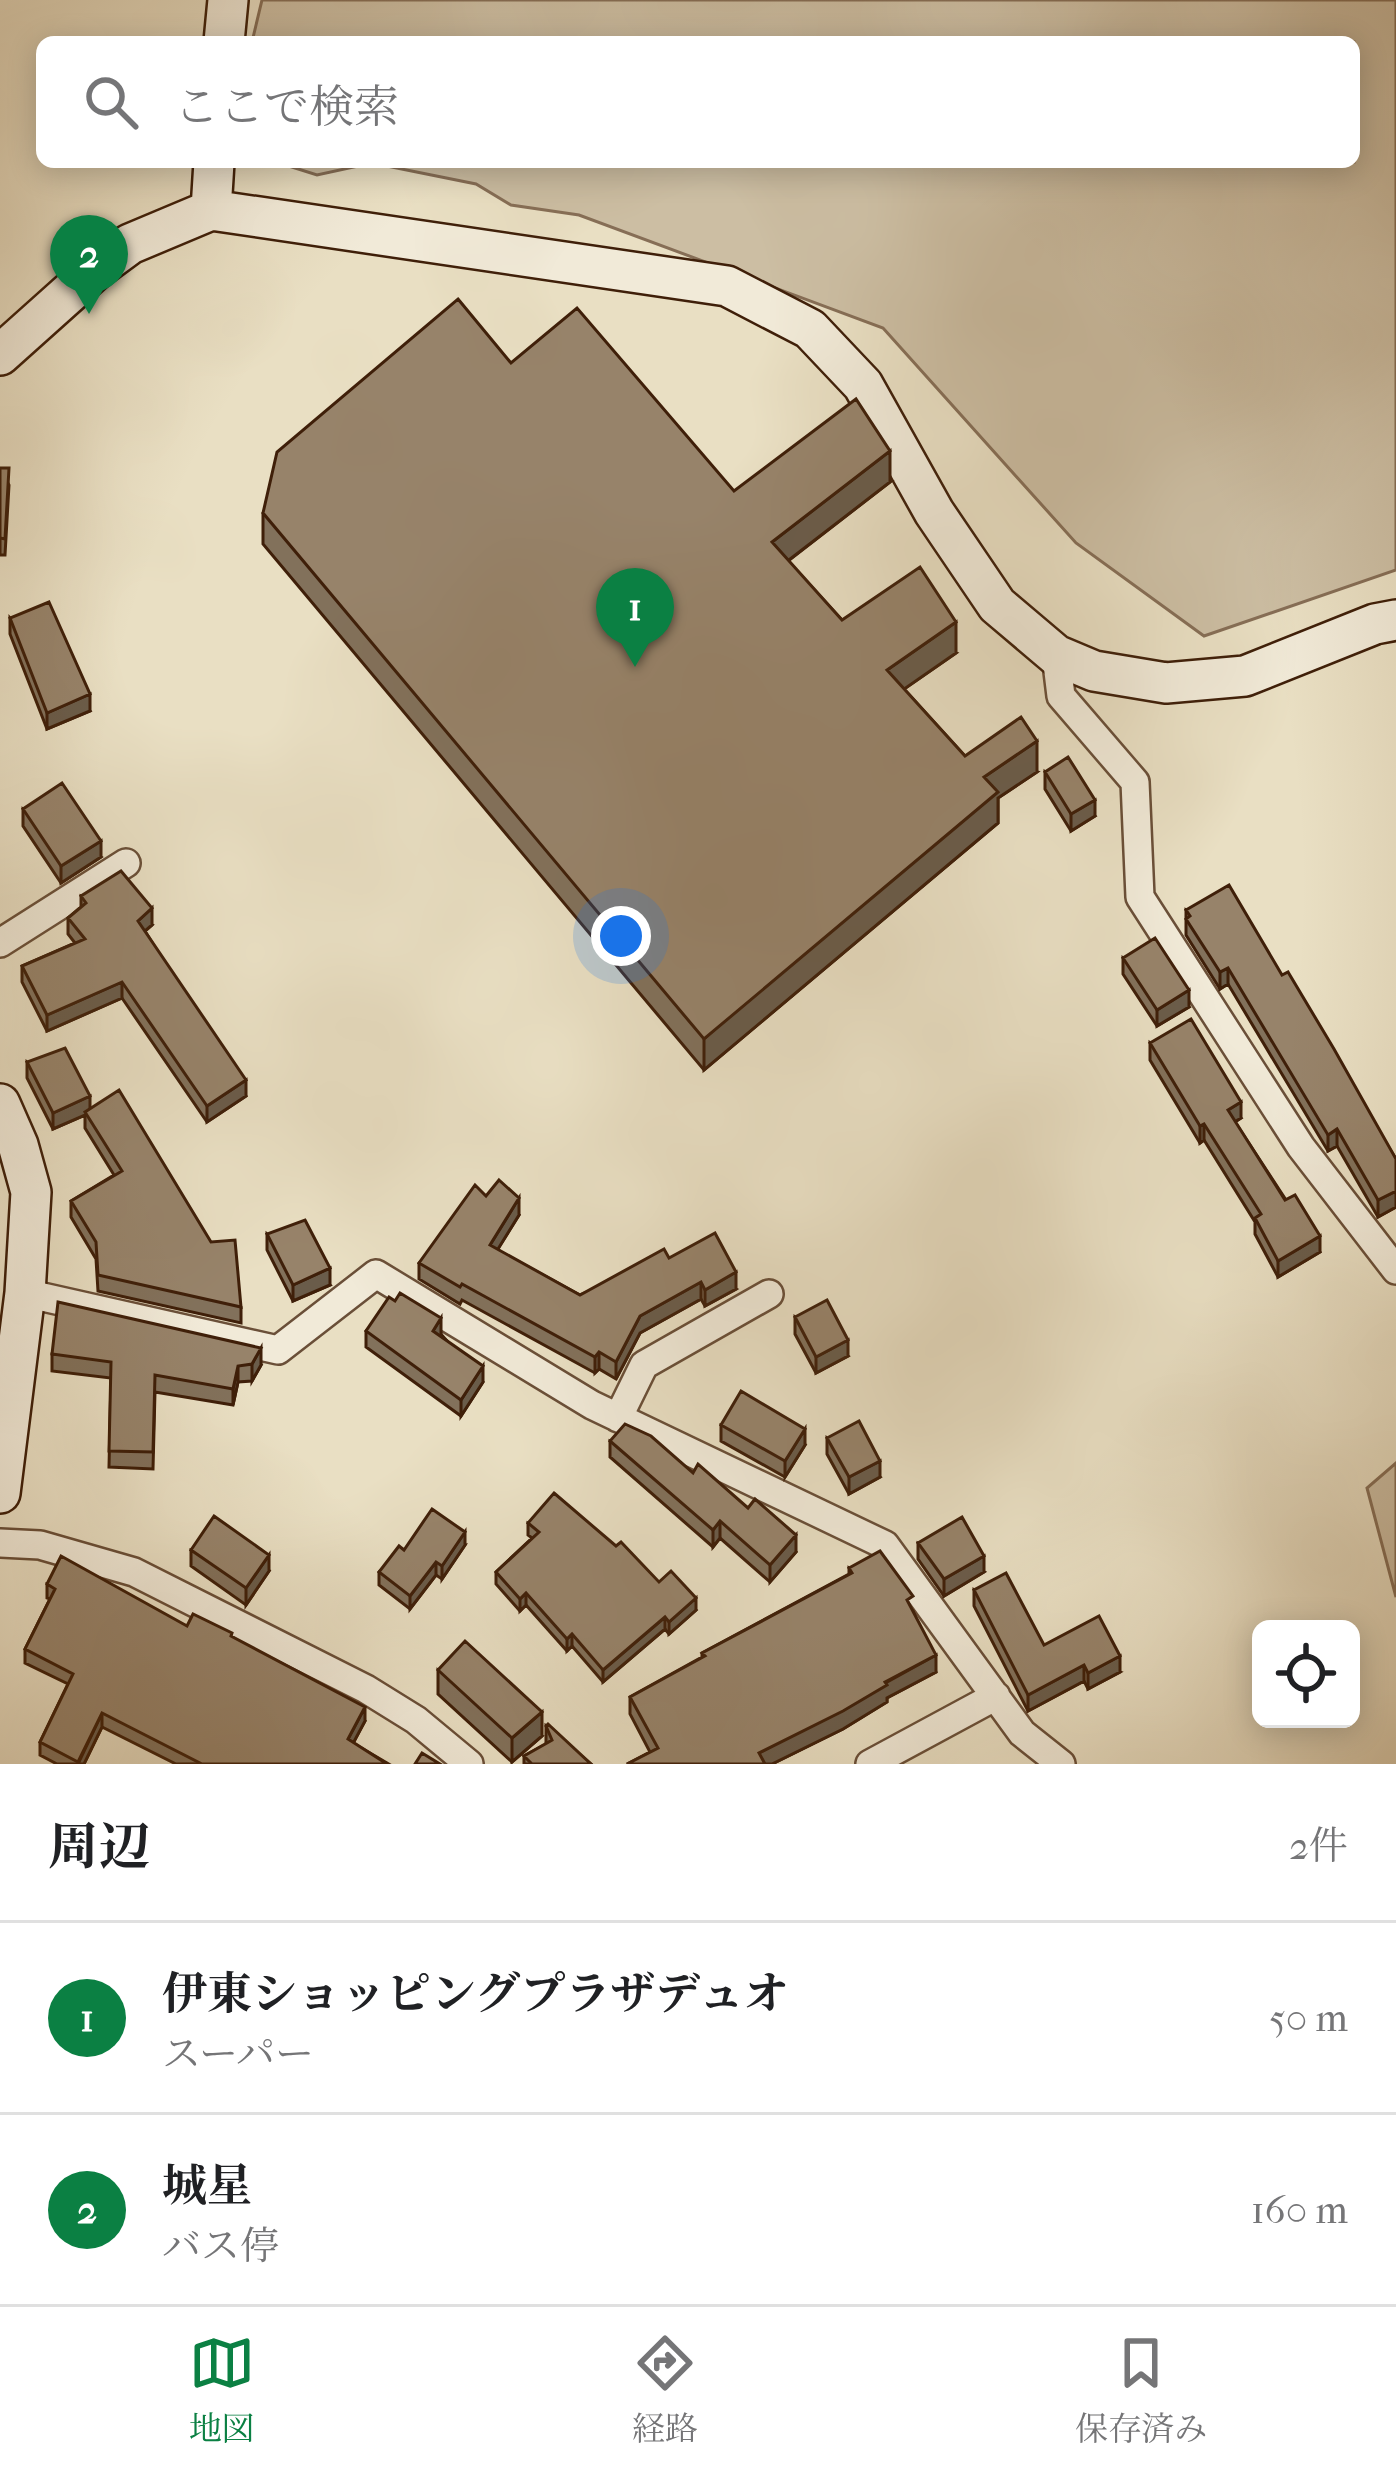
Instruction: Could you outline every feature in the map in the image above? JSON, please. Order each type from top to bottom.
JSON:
[{"type":"street","points":[[225,36],[228,0]]},
{"type":"street","points":[[211,210],[214,168]]},
{"type":"street","points":[[0,355],[130,244],[211,210],[727,286],[810,328],[863,385],[934,512],[997,605],[1056,656],[1094,671],[1166,683],[1245,676],[1375,623],[1396,620]]},
{"type":"street","points":[[1056,656],[1061,696],[1135,782],[1140,897],[1300,1147],[1396,1270]]},
{"type":"street","points":[[0,943],[125,863]]},
{"type":"street","points":[[0,1104],[31,1192],[25,1294],[0,1493]]},
{"type":"street","points":[[25,1294],[278,1350],[376,1274],[618,1418],[885,1545],[1022,1732],[1061,1764]]},
{"type":"street","points":[[618,1418],[644,1365],[769,1294]]},
{"type":"street","points":[[0,1543],[40,1545],[134,1572],[366,1689],[416,1720],[469,1764]]},
{"type":"street","points":[[870,1764],[995,1696]]},
{"type":"shaded area","points":[[262,0],[1396,0],[1396,570],[1204,636],[1076,543],[883,328],[579,215],[511,205],[476,184],[397,168],[1360,168],[1360,36],[253,36]]},
{"type":"shaded area","points":[[295,168],[349,168],[317,175]]},
{"type":"shaded area","points":[[1396,1463],[1396,1597],[1367,1488]]},
{"type":"building","points":[[458,299],[511,363],[577,308],[734,491],[856,399],[890,451],[772,542],[842,620],[920,567],[956,622],[887,670],[965,756],[1021,717],[1037,741],[984,777],[998,792],[704,1039],[263,513],[277,452]]},
{"type":"building","points":[[0,468],[9,468],[5,539],[0,538]]},
{"type":"building","points":[[49,602],[90,694],[47,713],[10,618]]},
{"type":"building","points":[[1068,757],[1095,800],[1071,814],[1045,772]]},
{"type":"building","points":[[62,783],[101,841],[61,866],[23,809]]},
{"type":"building","points":[[121,871],[152,908],[138,921],[246,1080],[207,1106],[122,982],[47,1015],[22,966],[85,939],[68,918],[86,903],[81,896]]},
{"type":"building","points":[[1229,885],[1282,975],[1288,972],[1396,1159],[1396,1191],[1378,1200],[1337,1129],[1328,1135],[1228,968],[1220,972],[1186,919],[1190,916],[1186,910]]},
{"type":"building","points":[[1155,938],[1189,990],[1157,1010],[1123,958]]},
{"type":"building","points":[[1191,1019],[1241,1102],[1228,1110],[1285,1200],[1295,1195],[1320,1236],[1278,1261],[1255,1218],[1261,1214],[1150,1043]]},
{"type":"building","points":[[65,1048],[90,1096],[53,1113],[27,1062]]},
{"type":"building","points":[[119,1090],[211,1242],[235,1240],[241,1307],[98,1275],[96,1242],[71,1201],[122,1171],[85,1112]]},
{"type":"building","points":[[499,1180],[519,1198],[490,1245],[580,1295],[664,1249],[669,1258],[715,1233],[736,1272],[705,1290],[701,1282],[640,1316],[616,1362],[599,1352],[595,1357],[419,1263],[475,1185],[486,1196]]},
{"type":"building","points":[[305,1220],[330,1268],[293,1285],[267,1234]]},
{"type":"building","points":[[400,1293],[441,1318],[433,1331],[483,1366],[461,1400],[366,1331],[389,1297],[395,1301]]},
{"type":"building","points":[[827,1300],[848,1340],[816,1357],[795,1317]]},
{"type":"building","points":[[58,1302],[261,1348],[252,1364],[238,1366],[233,1389],[155,1375],[153,1452],[109,1451],[111,1362],[52,1354]]},
{"type":"building","points":[[741,1391],[805,1429],[785,1461],[721,1425]]},
{"type":"building","points":[[859,1421],[880,1461],[849,1477],[827,1438]]},
{"type":"building","points":[[625,1424],[651,1436],[693,1473],[698,1464],[748,1508],[755,1499],[796,1535],[770,1565],[720,1521],[713,1530],[610,1441]]},
{"type":"building","points":[[554,1493],[616,1546],[621,1542],[659,1582],[671,1571],[696,1598],[669,1622],[665,1617],[603,1670],[572,1634],[567,1639],[526,1593],[520,1599],[496,1572],[539,1532],[528,1523]]},
{"type":"building","points":[[432,1509],[465,1532],[442,1566],[436,1562],[410,1596],[379,1572],[399,1546],[404,1550]]},
{"type":"building","points":[[214,1516],[269,1555],[246,1588],[191,1550]]},
{"type":"building","points":[[962,1517],[984,1556],[944,1579],[918,1543]]},
{"type":"building","points":[[880,1551],[913,1596],[907,1600],[936,1655],[843,1711],[759,1753],[765,1764],[627,1764],[658,1748],[630,1697],[852,1573],[849,1568]]},
{"type":"building","points":[[61,1556],[187,1626],[193,1614],[232,1633],[365,1707],[348,1739],[387,1764],[202,1764],[102,1713],[78,1762],[40,1742],[73,1674],[25,1649],[55,1589],[47,1584]]},
{"type":"building","points":[[1006,1573],[1044,1645],[1099,1616],[1120,1656],[1088,1673],[1084,1665],[1028,1695],[974,1590]]},
{"type":"building","points":[[465,1641],[542,1712],[512,1738],[438,1670]]},
{"type":"building","points":[[548,1724],[591,1764],[532,1764],[524,1756],[552,1740]]},
{"type":"building","points":[[422,1753],[440,1764],[415,1764]]},
{"type":"place","name":"城星","points":[[89,314]]},
{"type":"place","name":"伊東ショッピングプラザデュオ","points":[[635,667]]}]
